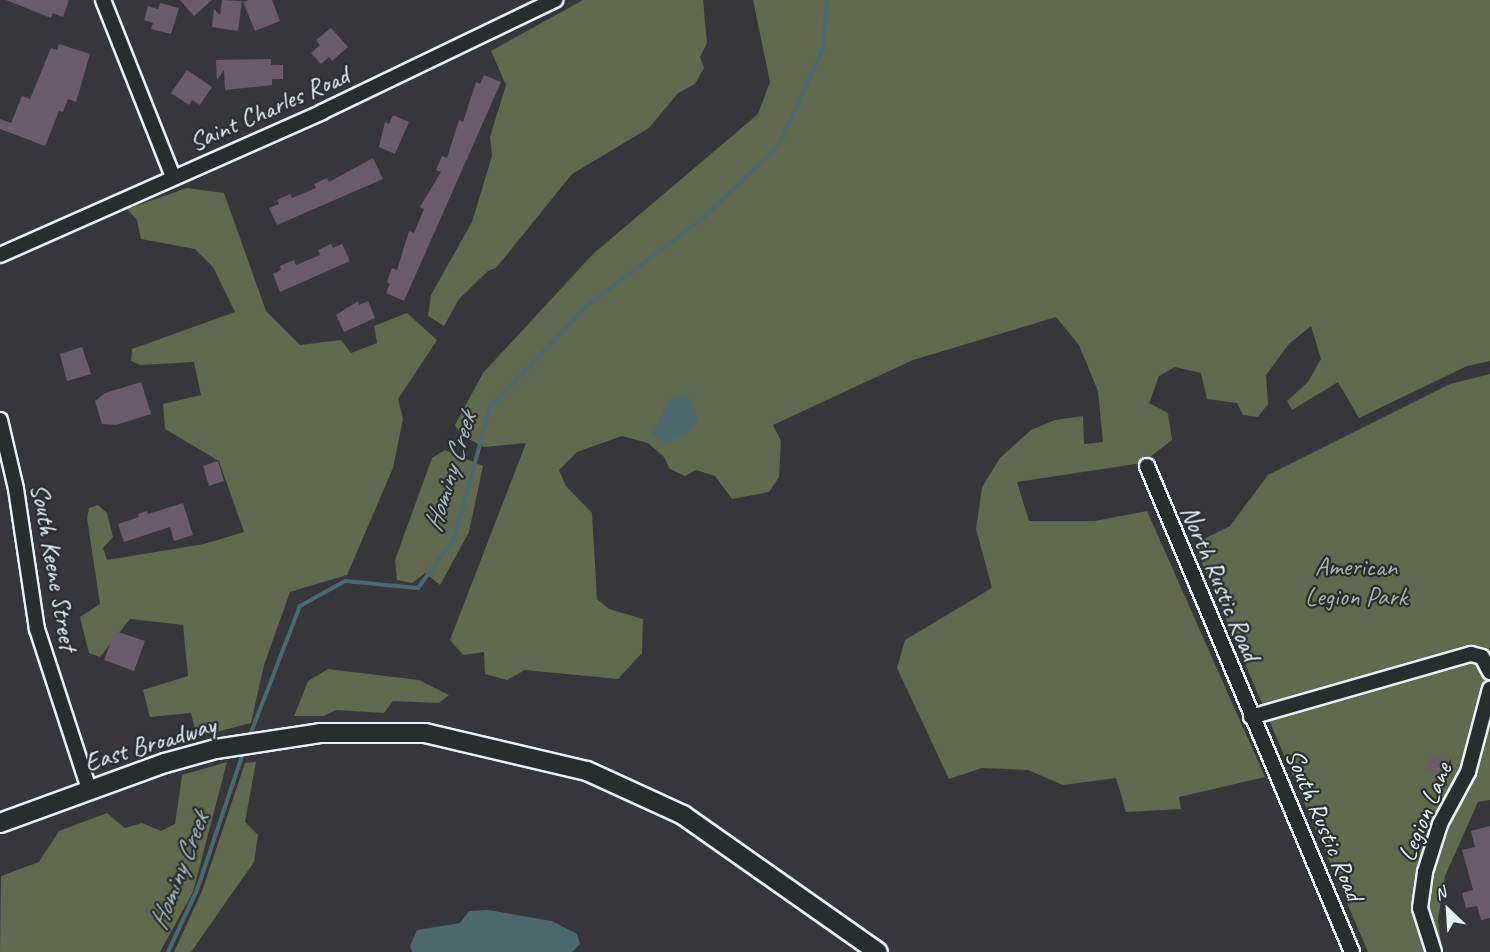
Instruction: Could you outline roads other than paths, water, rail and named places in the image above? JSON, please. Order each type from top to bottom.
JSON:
[{"type":"main road","name":"East Broadway","points":[[0,823],[165,763],[238,744],[320,733],[425,733],[587,771],[683,816],[878,952]]},
{"type":"street","points":[[103,0],[173,177]]},
{"type":"street","name":"Saint Charles Road","points":[[0,255],[339,104],[555,0]]},
{"type":"street","name":"South Keene Street","points":[[0,420],[16,489],[37,629],[89,789]]},
{"type":"street","name":"North Rustic Road","points":[[1147,466],[1251,717]]},
{"type":"street","points":[[1251,717],[1471,654],[1482,657],[1490,672]]},
{"type":"street","name":"Legion Lane","points":[[1434,952],[1420,908],[1425,872],[1440,824],[1468,772],[1490,689]]},
{"type":"street","name":"South Rustic Road","points":[[1251,717],[1352,952]]},
{"type":"water","points":[[687,393],[698,419],[689,433],[664,443],[652,433],[669,400]]},
{"type":"water","points":[[488,910],[552,921],[577,934],[580,944],[572,952],[412,952],[410,946],[417,930],[460,923],[469,911]]},
{"type":"waterway","name":"Hominy Creek","points":[[249,738],[300,606],[345,581],[418,588],[454,539],[490,407],[588,305],[703,218],[779,145],[823,49],[827,0]]},
{"type":"waterway","name":"Hominy Creek","points":[[168,952],[197,890],[244,750]]},
{"type":"park label","name":"American Legion Park","points":[[1356,582]]}]
